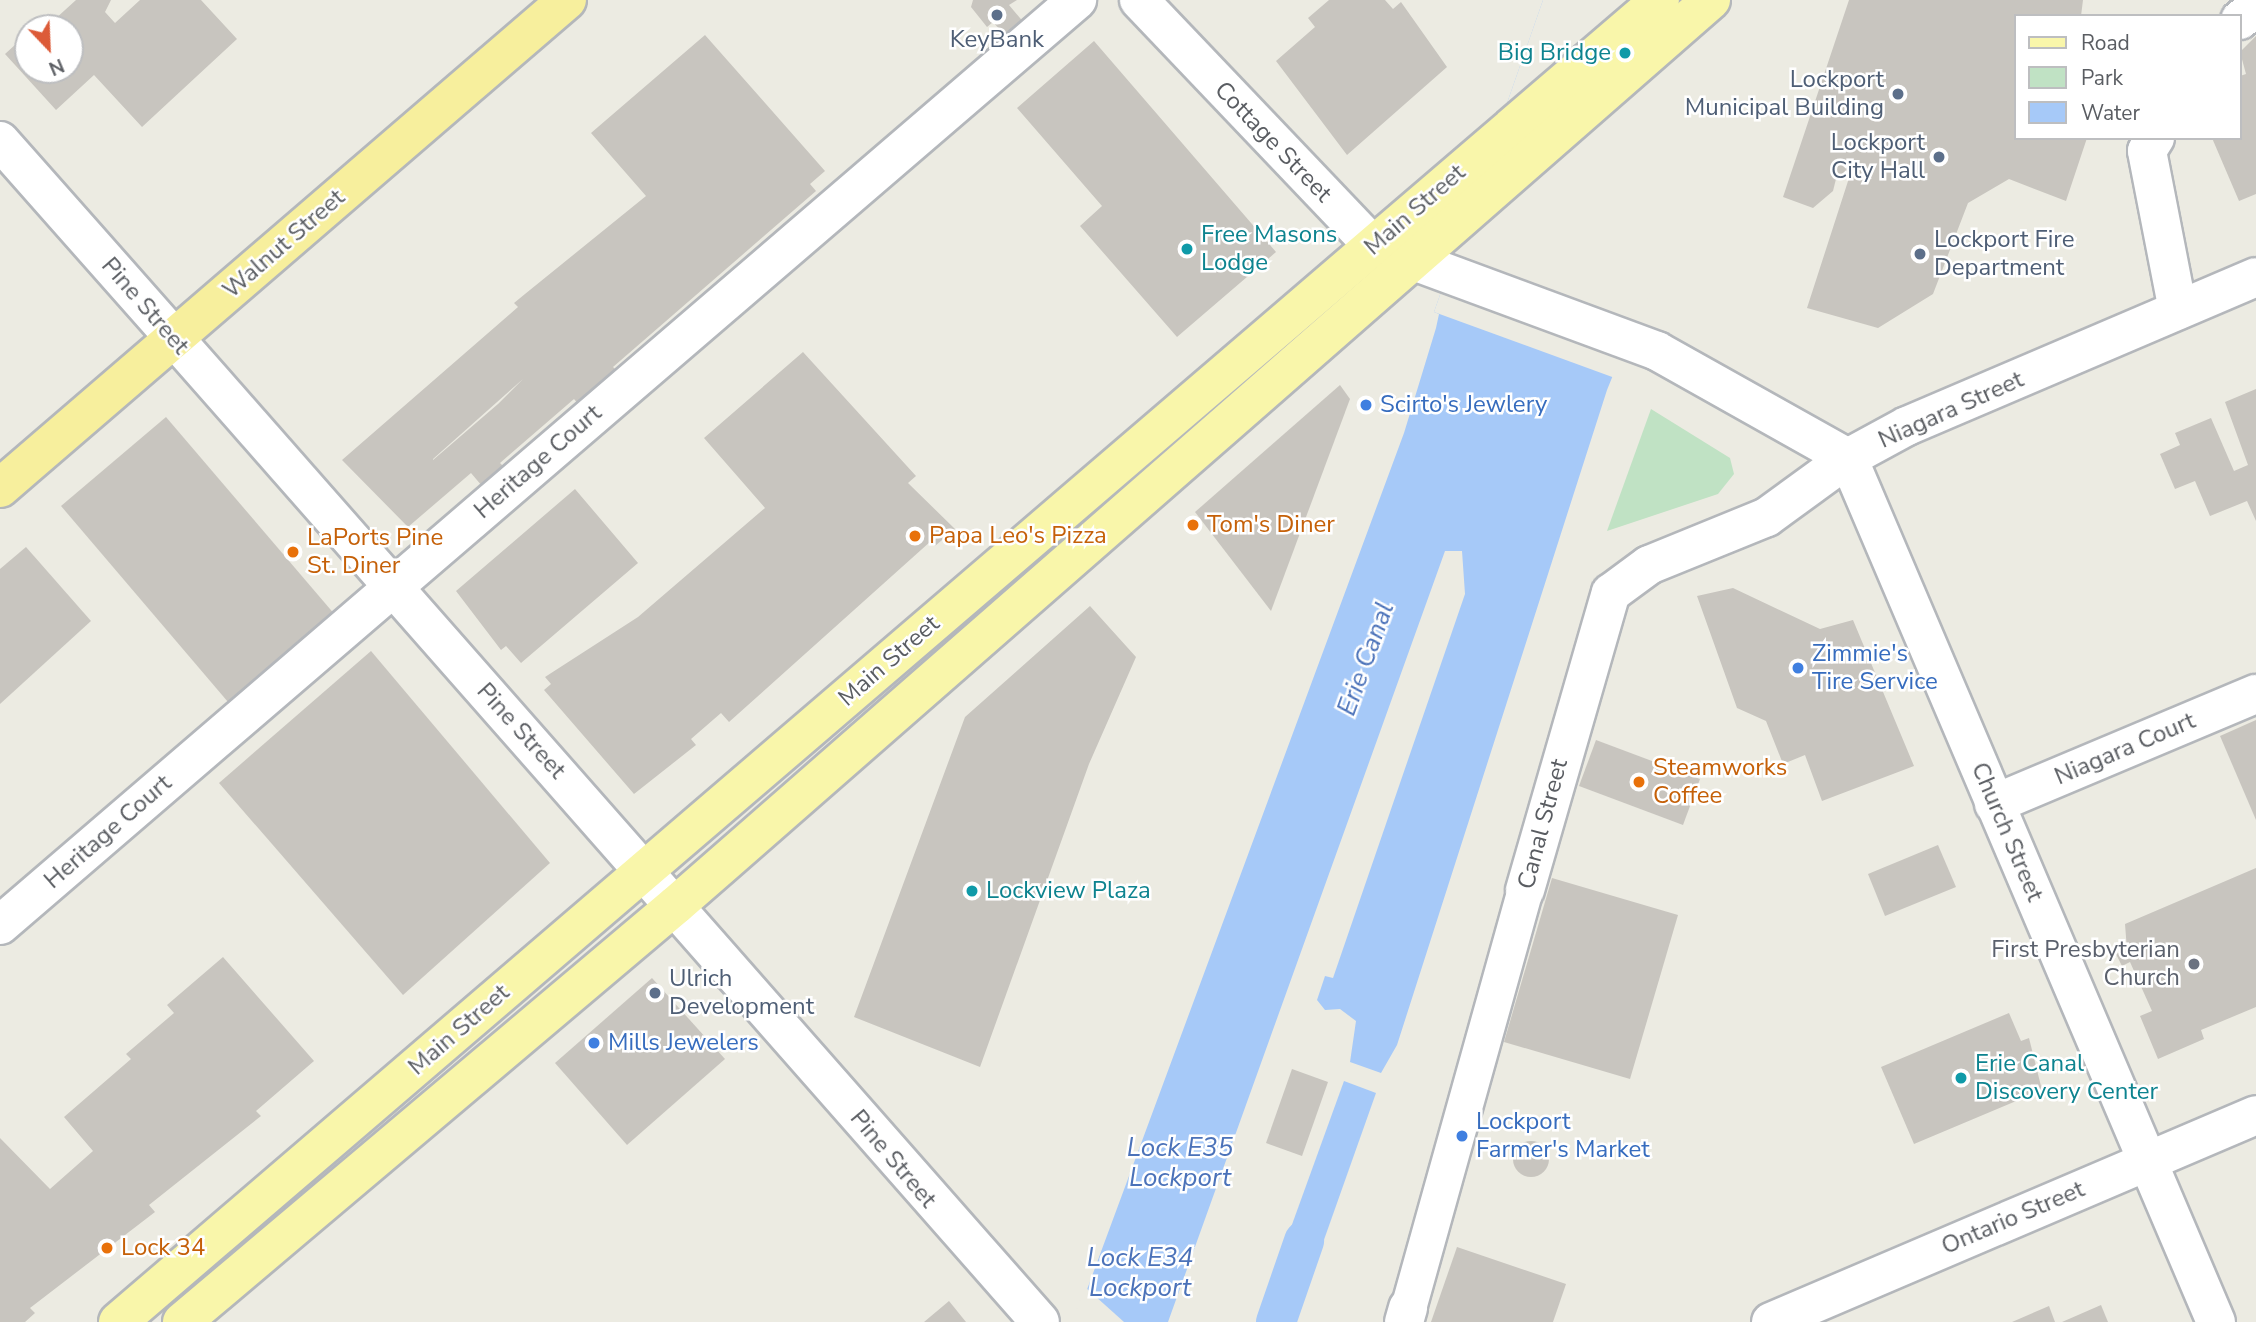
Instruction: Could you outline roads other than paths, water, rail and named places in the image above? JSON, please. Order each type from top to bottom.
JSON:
[{"type":"highway","name":"Walnut Street","points":[[0,488],[567,0]]},
{"type":"main road","name":"Main Street","points":[[118,1322],[1660,0]]},
{"type":"main road","name":"Main Street","points":[[182,1322],[676,905],[1410,260],[1711,0]]},
{"type":"street","name":"Heritage Court","points":[[0,925],[1077,0]]},
{"type":"street","name":"Cottage Street","points":[[1139,0],[1373,246],[1657,351]]},
{"type":"street","points":[[2242,18],[2256,7]]},
{"type":"street","points":[[2153,140],[2147,151],[2178,310]]},
{"type":"street","name":"Pine Street","points":[[0,141],[676,905],[1027,1310]]},
{"type":"street","name":"Niagara Street","points":[[1657,351],[1848,458],[1907,426],[2256,277]]},
{"type":"street","name":"Church Street","points":[[1848,458],[2216,1322]]},
{"type":"street","name":"Canal Street","points":[[1406,1315],[1611,593],[1649,565],[1767,517],[1848,458]]},
{"type":"street","name":"Niagara Court","points":[[1994,804],[2256,694]]},
{"type":"street","name":"Ontario Street","points":[[1771,1322],[2256,1115]]},
{"type":"water","points":[[1543,0],[1765,0],[1607,390],[1397,1045],[1381,1073],[1350,1062],[1356,1021],[1340,1009],[1325,1010],[1317,1000],[1325,976],[1333,978],[1465,594],[1462,551],[1445,551],[1168,1322],[1075,1322],[1404,433],[1436,328],[1439,314],[1434,312]]},
{"type":"water","points":[[1344,1081],[1376,1093],[1303,1299],[1269,1288]]},
{"type":"water","points":[[1267,1303],[1299,1312],[1295,1322],[1260,1322]]},
{"type":"waterway","points":[[1276,1322],[1304,1241]]},
{"type":"place","name":"KeyBank","points":[[997,15]]},
{"type":"place","name":"Big Bridge","points":[[1625,53]]},
{"type":"place","name":"Lockport Municipal Building","points":[[1898,94]]},
{"type":"place","name":"Lockport City Hall","points":[[1939,157]]},
{"type":"place","name":"Free Masons Lodge","points":[[1187,249]]},
{"type":"place","name":"Lockport Fire Department","points":[[1920,254]]},
{"type":"place","name":"Scirto's Jewlery","points":[[1366,405]]},
{"type":"place","name":"Tom's Diner","points":[[1193,525]]},
{"type":"place","name":"Papa Leo's Pizza","points":[[915,536]]},
{"type":"place","name":"LaPorts Pine St. Diner","points":[[293,552]]},
{"type":"place","name":"Zimmie's Tire Service","points":[[1798,668]]},
{"type":"place","name":"Steamworks Coffee","points":[[1639,782]]},
{"type":"place","name":"Lockview Plaza","points":[[972,891]]},
{"type":"place","name":"First Presbyterian Church","points":[[2194,964]]},
{"type":"place","name":"Ulrich Development","points":[[655,993]]},
{"type":"place","name":"Mills Jewelers","points":[[594,1043]]},
{"type":"place","name":"Erie Canal Discovery Center","points":[[1961,1078]]},
{"type":"place","name":"Lockport Farmer's Market","points":[[1462,1136]]},
{"type":"place","name":"Lock 34","points":[[107,1248]]},
{"type":"water label","name":"Erie Canal","points":[[1366,659]]},
{"type":"water label","name":"Lock E35 Lockport","points":[[1180,1163]]},
{"type":"water label","name":"Lock E34 Lockport","points":[[1140,1273]]}]
